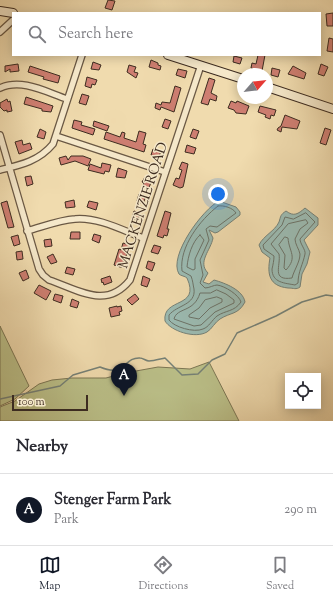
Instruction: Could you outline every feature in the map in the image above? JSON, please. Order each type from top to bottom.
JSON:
[{"type":"street","points":[[0,11],[12,13]]},
{"type":"street","points":[[0,32],[12,21]]},
{"type":"street","points":[[0,170],[29,162],[44,155],[53,144],[82,56]]},
{"type":"street","points":[[171,56],[237,77]]},
{"type":"street","name":"MACKENZIE ROAD","points":[[0,135],[27,231],[39,269],[43,275],[49,280],[101,296],[115,294],[130,280],[201,65]]},
{"type":"street","points":[[0,88],[9,85],[25,85],[67,99]]},
{"type":"street","points":[[273,89],[333,108]]},
{"type":"street","points":[[56,136],[165,172]]},
{"type":"street","points":[[27,231],[63,221],[87,219],[100,222],[143,238]]},
{"type":"green space","points":[[0,326],[29,386],[15,399],[0,406]]},
{"type":"green space","points":[[209,362],[239,421],[0,421],[0,407],[15,401],[39,384],[52,380],[72,378],[106,378],[158,367],[190,369]]},
{"type":"water","points":[[219,201],[236,207],[240,212],[240,215],[218,232],[215,233],[209,230],[213,238],[204,260],[205,269],[208,273],[203,282],[209,284],[214,280],[228,285],[241,294],[245,302],[240,309],[220,319],[207,332],[196,335],[184,333],[172,328],[165,321],[166,314],[169,309],[185,299],[189,294],[190,288],[187,278],[179,274],[177,266],[178,256],[196,223],[204,213]]},
{"type":"water","points":[[305,208],[318,218],[318,225],[304,240],[310,252],[307,264],[302,274],[300,287],[295,289],[282,287],[273,282],[269,274],[270,258],[262,252],[259,245],[275,228],[284,212],[286,211],[291,214],[296,214]]},
{"type":"building","points":[[108,0],[115,1],[112,10],[105,8]]},
{"type":"building","points":[[333,13],[333,26],[327,26],[326,14]]},
{"type":"building","points":[[329,38],[333,39],[333,52],[327,51]]},
{"type":"building","points":[[234,56],[242,58],[240,64],[233,62]]},
{"type":"building","points":[[258,56],[265,56],[263,68],[251,68],[252,63],[256,64]]},
{"type":"building","points":[[151,60],[161,66],[160,70],[149,67]]},
{"type":"building","points":[[93,62],[101,65],[99,70],[91,69]]},
{"type":"building","points":[[18,64],[19,71],[10,72],[10,69],[5,72],[5,66]]},
{"type":"building","points":[[321,64],[328,67],[324,76],[318,74]]},
{"type":"building","points":[[129,65],[136,67],[134,72],[138,73],[136,78],[127,72]]},
{"type":"building","points":[[30,66],[60,76],[58,83],[43,79],[44,77],[28,72]]},
{"type":"building","points":[[293,66],[306,73],[304,79],[288,74]]},
{"type":"building","points":[[273,68],[280,70],[278,77],[273,76]]},
{"type":"building","points":[[178,69],[187,71],[185,78],[176,75]]},
{"type":"building","points":[[87,77],[97,80],[95,85],[92,84],[91,88],[85,86]]},
{"type":"building","points":[[209,78],[215,80],[211,93],[217,96],[216,101],[210,99],[208,105],[201,103]]},
{"type":"building","points":[[175,86],[181,88],[174,112],[161,107],[160,110],[155,108],[156,103],[161,105],[162,102],[170,103]]},
{"type":"building","points":[[82,94],[89,96],[86,105],[79,103]]},
{"type":"building","points":[[26,97],[53,106],[51,112],[42,111],[42,109],[24,104]]},
{"type":"building","points":[[7,99],[8,102],[10,101],[12,111],[7,112],[7,110],[4,111],[0,107],[0,103]]},
{"type":"building","points":[[231,101],[236,103],[237,101],[237,104],[249,106],[246,114],[236,113],[234,110],[228,108]]},
{"type":"building","points":[[260,106],[276,110],[274,116],[271,115],[270,119],[265,117],[266,115],[258,112]]},
{"type":"building","points":[[285,115],[300,121],[297,129],[282,127],[281,132],[277,130],[281,126]]},
{"type":"building","points":[[165,119],[171,121],[168,129],[162,127]]},
{"type":"building","points":[[74,120],[82,122],[81,125],[95,129],[93,135],[72,128]]},
{"type":"building","points":[[94,121],[109,126],[107,131],[93,126]]},
{"type":"building","points":[[325,128],[331,130],[326,145],[320,143]]},
{"type":"building","points":[[40,129],[46,132],[44,139],[37,137]]},
{"type":"building","points":[[193,129],[199,131],[196,139],[190,137]]},
{"type":"building","points":[[139,131],[146,133],[143,144],[146,145],[144,152],[104,139],[106,132],[120,137],[122,132],[125,133],[124,138],[136,142]]},
{"type":"building","points":[[22,140],[23,145],[30,143],[32,149],[19,154],[15,142]]},
{"type":"building","points":[[187,145],[196,148],[194,154],[185,152]]},
{"type":"building","points":[[153,149],[161,151],[159,157],[151,155]]},
{"type":"building","points":[[66,156],[68,160],[71,156],[83,156],[91,159],[88,166],[75,161],[61,165],[59,158]]},
{"type":"building","points":[[182,162],[188,164],[183,187],[180,188],[173,185],[176,178],[179,179],[182,170],[179,169]]},
{"type":"building","points":[[102,163],[111,165],[109,172],[105,171],[104,174],[88,170],[90,164],[101,168]]},
{"type":"building","points":[[118,168],[127,171],[125,178],[116,177]]},
{"type":"building","points":[[31,176],[33,184],[27,186],[25,177]]},
{"type":"building","points":[[145,177],[152,179],[149,188],[143,186],[144,183],[142,182]]},
{"type":"building","points":[[139,194],[146,196],[143,204],[137,201]]},
{"type":"building","points":[[74,200],[75,207],[66,208],[65,202]]},
{"type":"building","points":[[7,201],[14,227],[8,228],[1,203]]},
{"type":"building","points":[[89,201],[98,203],[96,210],[87,207]]},
{"type":"building","points":[[134,211],[140,213],[138,220],[132,218]]},
{"type":"building","points":[[165,211],[171,213],[167,236],[164,235],[163,238],[157,236]]},
{"type":"building","points":[[71,232],[80,232],[80,239],[70,239]]},
{"type":"building","points":[[94,234],[101,236],[99,243],[92,240]]},
{"type":"building","points":[[18,235],[20,244],[14,246],[11,237]]},
{"type":"building","points":[[51,239],[52,246],[45,247],[44,240]]},
{"type":"building","points":[[123,243],[130,245],[122,267],[120,267],[114,265],[119,249],[121,250]]},
{"type":"building","points":[[154,245],[161,247],[158,254],[151,252]]},
{"type":"building","points":[[22,251],[23,259],[17,260],[16,252]]},
{"type":"building","points":[[53,254],[57,262],[51,264],[47,257]]},
{"type":"building","points":[[148,261],[155,263],[152,271],[146,268]]},
{"type":"building","points":[[67,267],[75,269],[73,275],[65,273]]},
{"type":"building","points":[[26,270],[29,278],[23,281],[19,273]]},
{"type":"building","points":[[110,276],[112,282],[104,285],[101,279]]},
{"type":"building","points":[[143,276],[150,279],[147,287],[141,285]]},
{"type":"building","points":[[39,285],[51,291],[46,300],[34,293]]},
{"type":"building","points":[[55,294],[63,296],[61,303],[53,300]]},
{"type":"building","points":[[135,294],[139,299],[132,305],[127,300]]},
{"type":"building","points":[[72,299],[79,302],[77,308],[70,306]]},
{"type":"building","points":[[121,306],[122,311],[119,312],[120,315],[111,317],[109,308]]},
{"type":"waterway","points":[[0,399],[60,386],[73,375],[100,367],[108,370],[120,369],[130,361],[141,358],[147,361],[165,358],[182,375],[198,374],[212,360],[225,354],[237,333],[276,316],[302,302],[326,295],[333,296]]},
{"type":"place","name":"Stenger Farm Park","points":[[124,396]]}]
